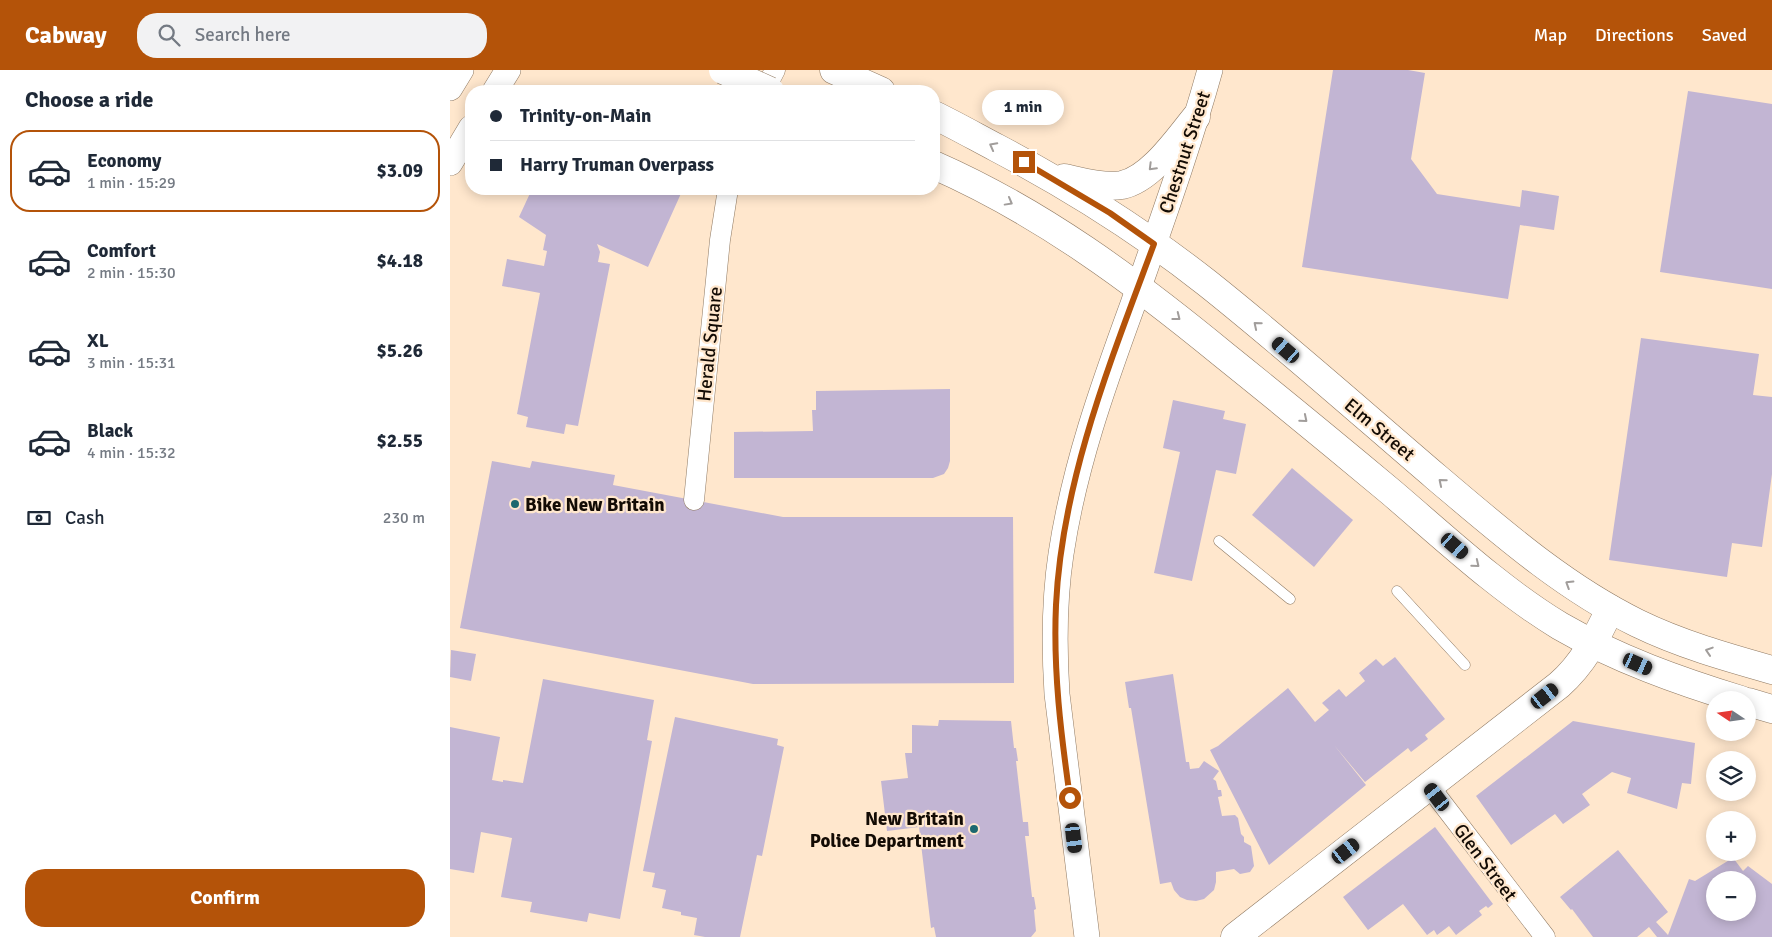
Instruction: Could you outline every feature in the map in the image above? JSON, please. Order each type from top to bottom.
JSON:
[{"type":"main road","points":[[723,70],[757,85]]},
{"type":"main road","points":[[834,70],[868,85]]},
{"type":"main road","points":[[940,118],[1048,175],[1115,185],[1130,182],[1145,174],[1196,117]]},
{"type":"main road","points":[[940,168],[976,184],[1045,222],[1103,260],[1300,416],[1522,600],[1561,626],[1593,643],[1648,668],[1715,691]]},
{"type":"main road","name":"Elm Street","points":[[1048,175],[1110,213],[1226,299],[1486,520],[1550,570],[1610,609],[1668,637],[1772,670]]},
{"type":"main road","points":[[1412,510],[1457,522],[1470,523],[1486,520]]},
{"type":"main road","points":[[1235,937],[1559,685],[1581,662],[1610,609]]},
{"type":"main road","points":[[1741,691],[1743,662]]},
{"type":"main road","points":[[1756,704],[1772,709]]},
{"type":"street","points":[[450,88],[461,70]]},
{"type":"street","points":[[499,85],[508,70]]},
{"type":"street","points":[[767,85],[774,70]]},
{"type":"street","name":"Chestnut Street","points":[[1087,937],[1059,714],[1055,657],[1057,595],[1065,529],[1080,460],[1098,401],[1154,244],[1210,70]]},
{"type":"street","points":[[450,163],[465,138]]},
{"type":"street","name":"Herald Square","points":[[694,500],[720,240],[727,195]]},
{"type":"street","name":"Glen Street","points":[[1429,786],[1545,937]]},
{"type":"lane","points":[[1219,541],[1290,599]]},
{"type":"lane","points":[[1397,591],[1465,666]]},
{"type":"building","points":[[1333,70],[1408,70],[1425,73],[1411,159],[1437,194],[1520,207],[1522,190],[1559,196],[1554,230],[1520,225],[1508,299],[1302,267]]},
{"type":"building","points":[[1688,91],[1772,104],[1772,289],[1660,272]]},
{"type":"building","points":[[529,195],[680,195],[648,267],[597,244],[600,252],[598,262],[610,264],[578,426],[566,424],[564,434],[526,427],[528,417],[517,414],[540,293],[502,286],[507,259],[544,266],[547,251],[543,250],[546,235],[519,217]]},
{"type":"building","points":[[1641,338],[1759,354],[1753,395],[1772,397],[1772,474],[1762,547],[1732,543],[1727,577],[1609,560]]},
{"type":"building","points":[[950,389],[950,461],[944,474],[933,478],[734,478],[734,432],[813,431],[812,410],[816,410],[816,391]]},
{"type":"building","points":[[1173,400],[1225,411],[1223,419],[1246,424],[1236,474],[1216,470],[1192,581],[1154,573],[1180,452],[1163,448]]},
{"type":"building","points":[[492,461],[530,468],[532,461],[615,475],[613,485],[783,517],[1013,517],[1014,683],[753,684],[460,628]]},
{"type":"building","points":[[1292,468],[1353,520],[1314,567],[1252,515]]},
{"type":"building","points":[[451,650],[476,654],[471,681],[450,677]]},
{"type":"building","points":[[1395,657],[1445,719],[1425,735],[1428,739],[1411,752],[1408,748],[1365,782],[1334,745],[1366,785],[1269,865],[1210,750],[1218,746],[1288,688],[1315,722],[1329,710],[1322,703],[1339,689],[1346,697],[1365,681],[1359,673],[1376,659],[1383,666]]},
{"type":"building","points":[[1173,674],[1186,762],[1189,762],[1190,769],[1199,768],[1204,761],[1219,771],[1213,779],[1216,781],[1218,790],[1221,790],[1222,796],[1218,797],[1222,816],[1235,815],[1238,818],[1244,842],[1251,846],[1254,866],[1250,872],[1240,874],[1234,869],[1216,872],[1214,890],[1204,899],[1196,901],[1180,897],[1174,890],[1171,882],[1160,884],[1125,682]]},
{"type":"building","points":[[543,679],[654,700],[647,740],[652,741],[620,919],[589,913],[587,922],[530,912],[532,902],[501,897],[512,838],[481,832],[474,873],[450,869],[450,727],[500,737],[492,780],[523,783]]},
{"type":"building","points":[[675,717],[778,739],[777,745],[784,747],[762,856],[757,855],[740,937],[705,937],[694,935],[697,918],[681,915],[681,912],[662,908],[666,890],[652,887],[655,873],[643,871]]},
{"type":"building","name":"New Britain Police Department","points":[[939,720],[1011,721],[1014,748],[1016,748],[1018,761],[1016,761],[1023,822],[1028,822],[1029,836],[1025,836],[1032,897],[1034,897],[1036,909],[1034,910],[1036,931],[1031,937],[936,937],[934,927],[931,928],[919,827],[887,831],[881,781],[908,778],[905,753],[912,753],[912,725],[938,726]]},
{"type":"building","points":[[1573,721],[1695,743],[1691,784],[1682,783],[1677,809],[1627,793],[1631,778],[1612,772],[1582,794],[1590,805],[1563,824],[1555,814],[1511,845],[1476,796]]},
{"type":"building","points":[[1435,827],[1493,904],[1479,911],[1482,915],[1456,935],[1449,926],[1437,935],[1434,930],[1427,935],[1403,904],[1368,930],[1343,897]]},
{"type":"building","points":[[1618,850],[1668,912],[1656,922],[1668,935],[1689,879],[1695,881],[1706,874],[1706,921],[1756,921],[1756,872],[1772,884],[1772,937],[1657,937],[1649,927],[1637,937],[1593,937],[1560,897]]},
{"type":"building","points":[[1728,861],[1736,861],[1743,871],[1711,871]]},
{"type":"building","points":[[1748,866],[1755,871],[1743,871]]},
{"type":"place","name":"Bike New Britain","points":[[515,504]]},
{"type":"place","name":"New Britain Police Department","points":[[974,829]]},
{"type":"route","points":[[1024,162],[1081,194],[1154,244],[1086,438],[1071,498],[1061,554],[1056,604],[1056,675],[1061,735],[1070,798]]}]
